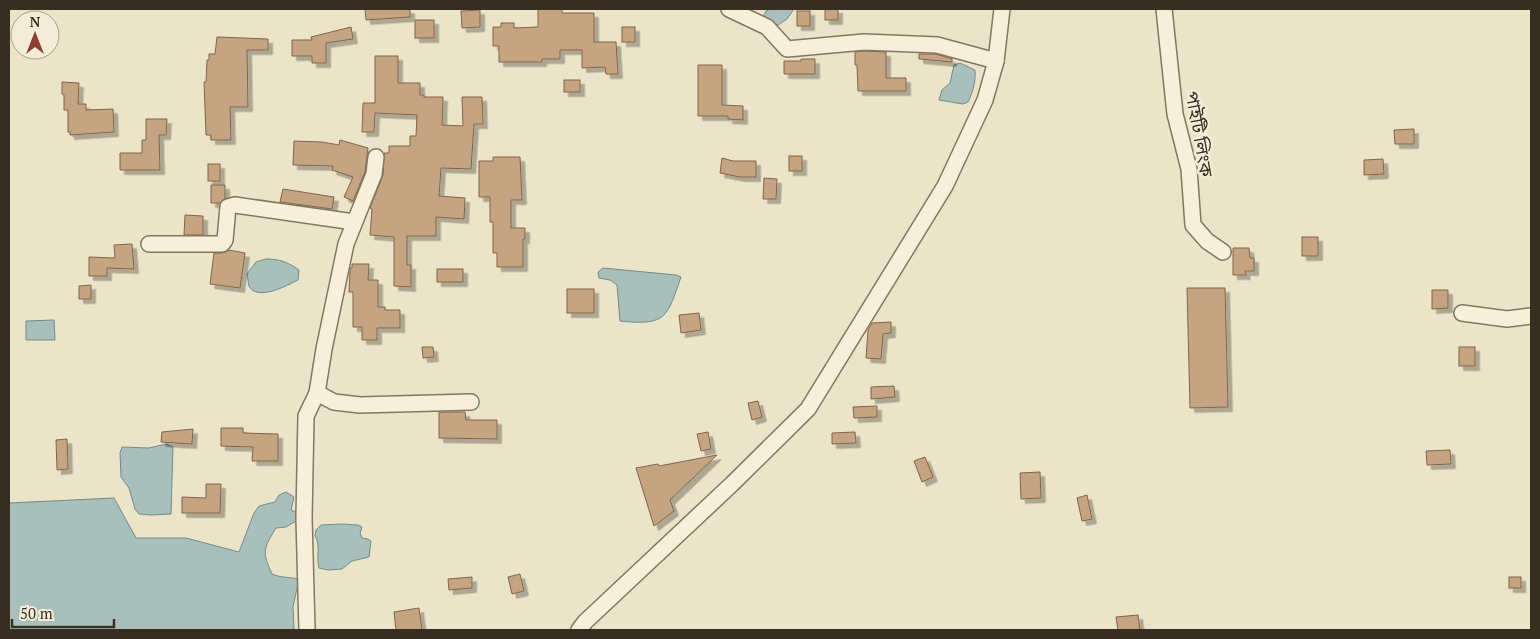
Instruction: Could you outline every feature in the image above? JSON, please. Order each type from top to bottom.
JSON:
[{"type":"street","points":[[729,9],[767,27],[787,50],[864,42],[937,45],[996,61]]},
{"type":"street","points":[[579,630],[585,622],[732,484],[808,409],[944,186],[985,100],[996,61],[1002,9]]},
{"type":"street","name":"পাইটি লিংক","points":[[1164,9],[1175,114],[1189,169],[1193,225],[1207,241],[1223,252]]},
{"type":"street","points":[[307,630],[304,518],[306,416],[317,393],[324,349],[346,244],[374,174],[376,157]]},
{"type":"street","points":[[149,244],[222,244],[225,240],[228,207],[235,205],[354,222]]},
{"type":"street","points":[[1462,313],[1507,319],[1531,316]]},
{"type":"street","points":[[317,393],[334,402],[360,405],[471,402]]},
{"type":"water","points":[[770,9],[794,9],[787,19],[778,25],[762,19],[766,11]]},
{"type":"water","points":[[960,63],[975,70],[974,86],[968,102],[963,104],[939,100],[942,90],[950,83],[954,65]]},
{"type":"water","points":[[266,259],[283,262],[295,267],[299,270],[298,280],[273,291],[259,293],[253,291],[249,286],[247,274],[256,262]]},
{"type":"water","points":[[603,268],[681,277],[668,310],[663,316],[647,322],[620,321],[617,285],[610,280],[599,278],[598,272]]},
{"type":"water","points":[[54,320],[55,340],[26,340],[26,321]]},
{"type":"water","points":[[166,444],[173,447],[171,514],[139,514],[135,509],[129,488],[121,477],[120,453],[122,447],[149,448]]},
{"type":"water","points":[[286,492],[294,497],[291,510],[296,512],[296,521],[286,527],[276,528],[268,541],[265,555],[272,574],[299,579],[293,607],[294,630],[9,630],[9,503],[114,498],[136,538],[186,538],[239,552],[254,513],[259,506],[275,502],[279,495]]},
{"type":"water","points":[[342,524],[362,527],[360,533],[362,538],[371,541],[369,557],[352,561],[342,569],[328,570],[319,568],[316,530],[321,525]]},
{"type":"building","points":[[365,9],[410,9],[410,17],[366,20]]},
{"type":"building","points":[[538,9],[562,9],[562,13],[594,13],[594,42],[616,42],[618,74],[606,74],[605,67],[582,68],[582,50],[560,50],[560,59],[542,59],[542,62],[499,62],[499,46],[493,46],[493,27],[501,27],[501,23],[514,23],[514,28],[538,27]]},
{"type":"building","points":[[825,9],[838,9],[838,20],[825,20]]},
{"type":"building","points":[[480,10],[480,27],[462,28],[461,11]]},
{"type":"building","points":[[797,11],[810,11],[810,26],[797,26]]},
{"type":"building","points":[[415,20],[434,20],[434,38],[415,38]]},
{"type":"building","points":[[351,27],[353,39],[326,43],[326,63],[312,63],[312,56],[292,56],[292,40],[312,40],[311,37]]},
{"type":"building","points":[[622,27],[635,27],[635,42],[622,42]]},
{"type":"building","points":[[217,37],[268,39],[268,50],[247,50],[248,107],[230,107],[231,140],[211,140],[211,135],[206,135],[204,82],[206,82],[207,60],[209,60],[209,54],[215,54]]},
{"type":"building","points":[[855,52],[886,52],[886,78],[906,78],[906,91],[858,91]]},
{"type":"building","points":[[919,54],[936,54],[952,59],[952,62],[919,59]]},
{"type":"building","points":[[375,56],[398,56],[398,83],[420,83],[420,95],[424,95],[424,97],[443,97],[442,125],[463,126],[462,97],[482,97],[483,124],[474,124],[471,169],[441,168],[439,196],[465,198],[464,219],[436,217],[436,236],[407,236],[407,265],[411,265],[411,287],[394,286],[394,237],[370,235],[372,209],[370,208],[383,175],[384,153],[389,153],[389,146],[410,146],[410,136],[416,136],[417,115],[375,113],[374,132],[362,132],[363,103],[375,103]]},
{"type":"building","points":[[801,59],[815,59],[815,74],[784,74],[784,61],[801,61]]},
{"type":"building","points":[[698,65],[722,65],[722,105],[743,106],[743,120],[728,119],[728,116],[698,116]]},
{"type":"building","points":[[564,80],[580,80],[580,92],[564,92]]},
{"type":"building","points":[[62,82],[79,83],[78,104],[86,104],[86,110],[113,109],[114,132],[70,135],[70,132],[68,132],[68,110],[64,110]]},
{"type":"building","points":[[146,119],[167,119],[166,135],[159,135],[160,170],[120,170],[120,153],[142,153],[142,140],[146,140]]},
{"type":"building","points":[[1414,129],[1414,144],[1395,144],[1394,130]]},
{"type":"building","points":[[340,140],[368,148],[365,172],[353,201],[344,197],[353,177],[332,170],[333,166],[293,165],[294,141],[339,145]]},
{"type":"building","points":[[789,156],[802,156],[802,171],[789,171]]},
{"type":"building","points":[[493,157],[520,157],[522,200],[511,200],[511,228],[525,228],[523,267],[497,267],[497,253],[493,253],[493,222],[490,222],[490,197],[479,197],[479,161],[493,161]]},
{"type":"building","points":[[722,158],[733,161],[756,161],[756,177],[740,177],[720,173]]},
{"type":"building","points":[[1383,159],[1384,174],[1364,175],[1364,160]]},
{"type":"building","points":[[208,164],[220,164],[220,181],[208,181]]},
{"type":"building","points":[[764,178],[777,179],[776,199],[763,199]]},
{"type":"building","points":[[211,185],[225,185],[225,198],[220,203],[211,203]]},
{"type":"building","points":[[283,189],[334,197],[332,209],[280,202]]},
{"type":"building","points":[[185,215],[203,216],[203,235],[184,235]]},
{"type":"building","points":[[1302,237],[1318,237],[1318,256],[1302,256]]},
{"type":"building","points":[[132,244],[134,269],[107,268],[107,276],[89,276],[89,257],[115,258],[114,245]]},
{"type":"building","points":[[1233,248],[1249,248],[1250,258],[1254,258],[1254,271],[1245,271],[1246,275],[1233,275]]},
{"type":"building","points":[[229,250],[245,253],[240,288],[210,284],[214,253],[222,253]]},
{"type":"building","points":[[352,264],[369,264],[368,280],[378,280],[378,307],[385,307],[385,310],[400,310],[400,328],[377,328],[377,340],[362,340],[362,327],[353,327],[353,292],[349,292],[350,268],[352,268]]},
{"type":"building","points":[[437,269],[463,269],[463,282],[437,282]]},
{"type":"building","points":[[91,285],[91,299],[79,299],[79,286]]},
{"type":"building","points":[[1187,288],[1225,288],[1228,407],[1190,408]]},
{"type":"building","points":[[567,289],[594,289],[594,313],[567,313]]},
{"type":"building","points":[[1432,290],[1448,290],[1448,308],[1432,309]]},
{"type":"building","points":[[699,313],[701,330],[681,333],[679,315]]},
{"type":"building","points":[[891,322],[891,333],[883,334],[881,359],[866,358],[868,330],[872,323]]},
{"type":"building","points":[[422,347],[433,347],[434,357],[423,358]]},
{"type":"building","points":[[1459,347],[1475,347],[1475,366],[1459,366]]},
{"type":"building","points":[[894,386],[895,397],[871,399],[871,387]]},
{"type":"building","points":[[758,401],[762,417],[752,420],[748,403]]},
{"type":"building","points":[[877,406],[877,417],[854,418],[853,407]]},
{"type":"building","points":[[439,412],[465,412],[466,420],[497,420],[497,439],[439,438]]},
{"type":"building","points":[[221,428],[243,428],[243,433],[278,434],[278,461],[252,461],[253,447],[221,446]]},
{"type":"building","points":[[193,429],[192,444],[161,442],[162,432]]},
{"type":"building","points":[[708,432],[711,449],[701,451],[697,434]]},
{"type":"building","points":[[855,432],[856,443],[832,444],[832,433]]},
{"type":"building","points":[[67,439],[68,469],[57,470],[56,440]]},
{"type":"building","points":[[1450,450],[1451,464],[1427,465],[1426,451]]},
{"type":"building","points":[[717,455],[670,500],[674,511],[654,526],[636,468],[658,464],[659,466]]},
{"type":"building","points":[[925,457],[933,477],[922,482],[914,461]]},
{"type":"building","points":[[1040,472],[1041,498],[1021,499],[1020,473]]},
{"type":"building","points":[[206,484],[221,484],[220,513],[182,513],[182,497],[206,498]]},
{"type":"building","points":[[1087,495],[1092,519],[1082,521],[1077,498]]},
{"type":"building","points":[[520,574],[524,591],[512,594],[508,577]]},
{"type":"building","points":[[472,577],[472,588],[449,590],[448,579]]},
{"type":"building","points":[[1509,577],[1521,577],[1521,588],[1509,588]]},
{"type":"building","points":[[419,608],[422,630],[396,630],[394,612]]},
{"type":"building","points":[[1138,615],[1140,630],[1118,630],[1116,617]]}]
